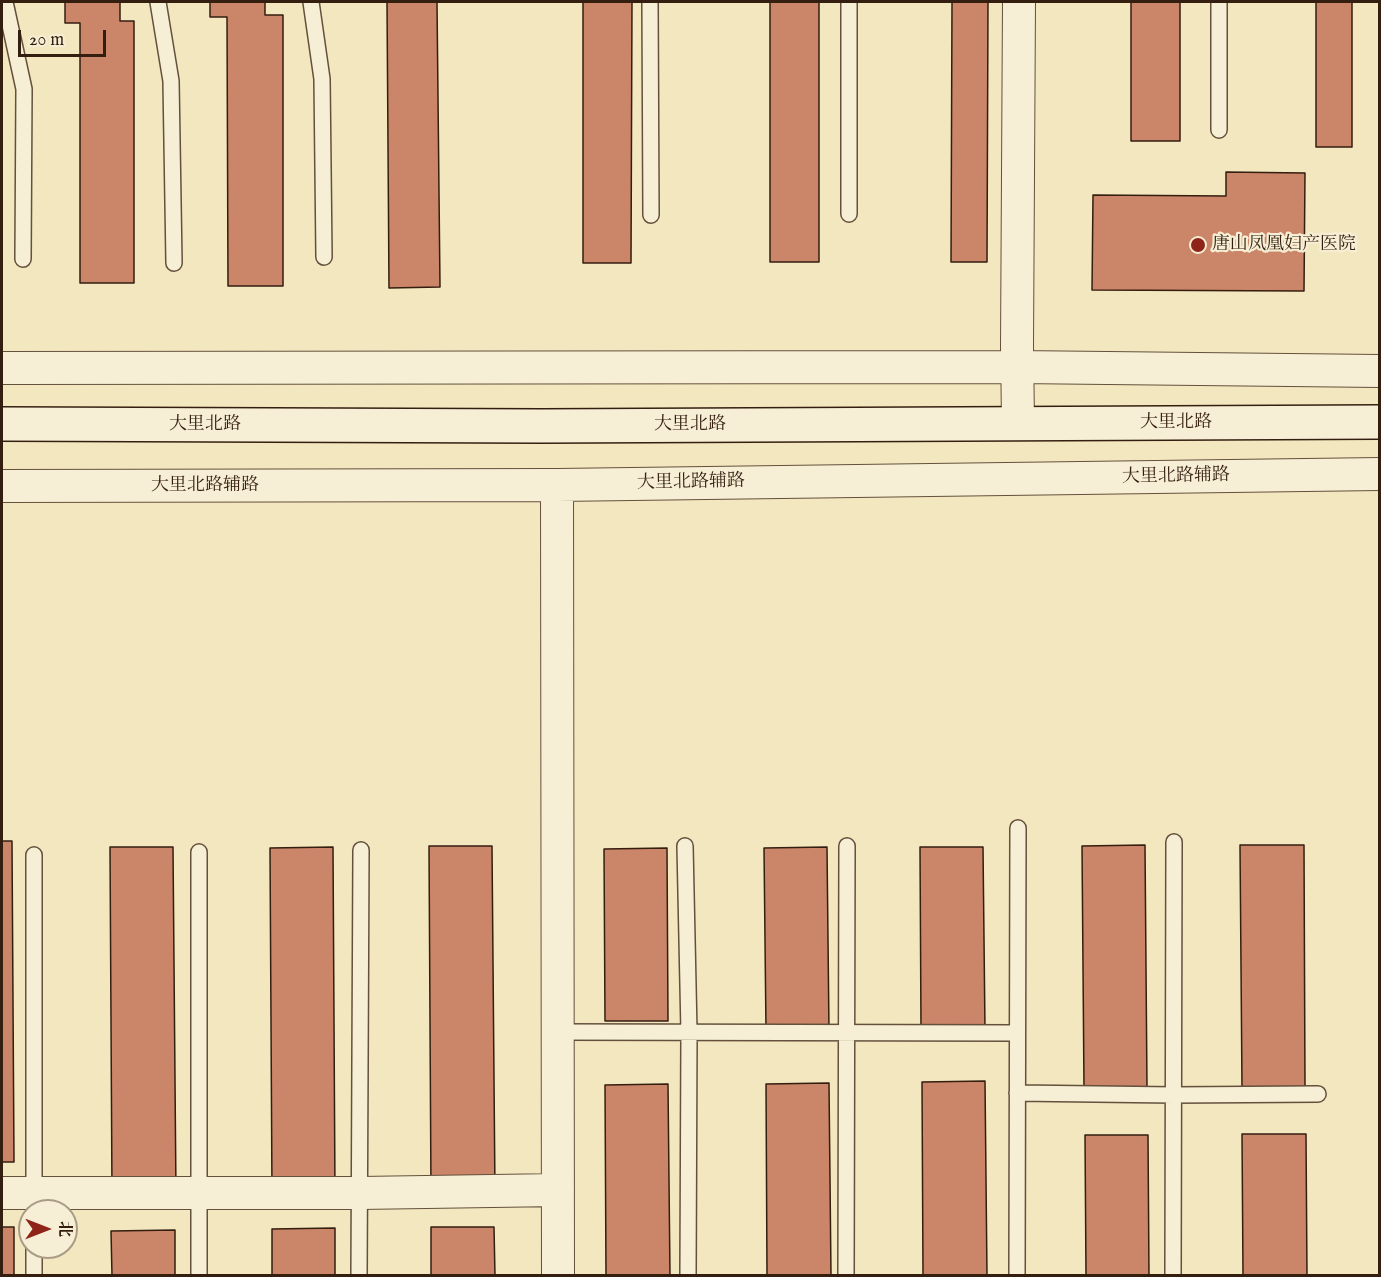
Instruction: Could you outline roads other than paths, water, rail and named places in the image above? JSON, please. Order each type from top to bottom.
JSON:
[{"type":"main road","name":"大里北路","points":[[2,424],[542,426],[1380,422]]},
{"type":"street","points":[[1018,423],[1019,2]]},
{"type":"street","points":[[2,368],[1017,367],[1380,371]]},
{"type":"street","name":"大里北路辅路","points":[[2,486],[557,485],[1380,474]]},
{"type":"street","points":[[557,485],[558,1275]]},
{"type":"street","points":[[78,1200],[199,1193],[558,1190]]},
{"type":"street","points":[[2,1193],[23,1199]]},
{"type":"lane","points":[[5,2],[24,89],[23,259]]},
{"type":"lane","points":[[158,2],[171,81],[174,263]]},
{"type":"lane","points":[[311,2],[322,79],[324,258]]},
{"type":"lane","points":[[650,2],[651,215]]},
{"type":"lane","points":[[849,2],[849,214]]},
{"type":"lane","points":[[1219,2],[1219,130]]},
{"type":"lane","points":[[1017,1275],[1018,828]]},
{"type":"lane","points":[[1173,1275],[1174,842]]},
{"type":"lane","points":[[685,846],[689,1032],[688,1275]]},
{"type":"lane","points":[[846,1275],[847,846]]},
{"type":"lane","points":[[359,1275],[360,850]]},
{"type":"lane","points":[[199,852],[199,1275]]},
{"type":"lane","points":[[34,855],[34,1199]]},
{"type":"lane","points":[[558,1032],[1017,1033]]},
{"type":"lane","points":[[1017,1093],[1317,1094]]},
{"type":"lane","points":[[34,1259],[34,1275]]},
{"type":"place","name":"唐山凤凰妇产医院","points":[[1198,245]]}]
